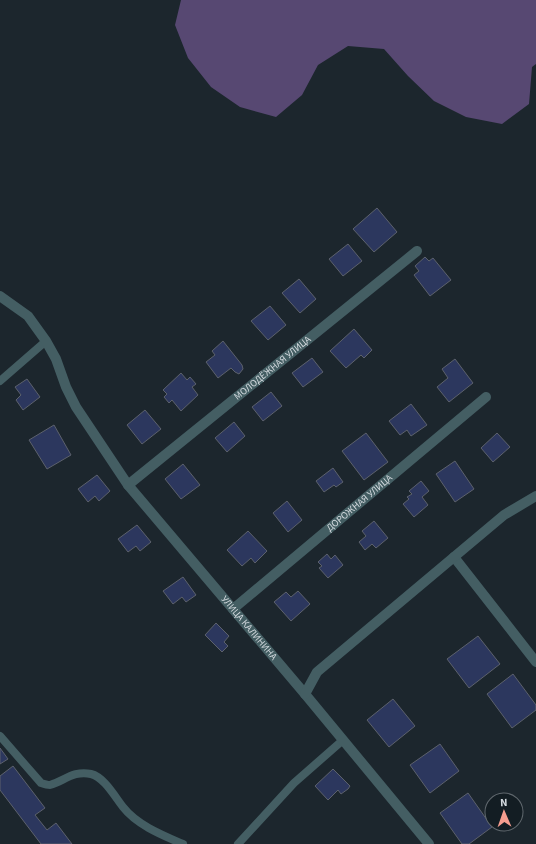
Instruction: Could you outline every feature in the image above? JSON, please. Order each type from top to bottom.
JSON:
[{"type":"street","name":"МОЛОДЁЖНАЯ УЛИЦА","points":[[128,485],[418,251]]},
{"type":"street","name":"УЛИЦА КАЛИНИНА","points":[[0,296],[28,316],[46,341],[56,359],[66,387],[76,407],[128,485],[305,694],[429,844]]},
{"type":"street","name":"ДОРОЖНАЯ УЛИЦА","points":[[233,609],[486,397]]},
{"type":"street","points":[[305,694],[317,672],[504,515],[536,496]]},
{"type":"street","points":[[454,557],[536,662]]},
{"type":"lane","points":[[0,380],[46,341]]},
{"type":"lane","points":[[0,736],[41,783],[49,785],[69,776],[80,774],[91,774],[98,777],[124,809],[139,822],[183,844]]},
{"type":"lane","points":[[238,844],[294,783],[343,740]]},
{"type":"shaded area","points":[[181,0],[536,0],[536,64],[532,67],[529,104],[502,124],[466,117],[434,101],[408,76],[384,49],[348,46],[318,65],[302,95],[276,117],[240,107],[211,87],[188,58],[175,25]]},
{"type":"building","points":[[377,208],[397,232],[374,252],[353,229]]},
{"type":"building","points":[[348,244],[362,261],[343,276],[329,259]]},
{"type":"building","points":[[425,257],[429,261],[433,258],[451,280],[430,296],[414,275],[419,271],[415,266]]},
{"type":"building","points":[[299,279],[316,299],[300,313],[282,293]]},
{"type":"building","points":[[270,306],[286,325],[268,340],[251,321]]},
{"type":"building","points":[[354,329],[372,350],[364,358],[361,355],[346,368],[330,351]]},
{"type":"building","points":[[223,341],[242,365],[243,369],[239,374],[231,368],[218,378],[206,362],[215,355],[212,351]]},
{"type":"building","points":[[312,358],[323,372],[303,387],[292,373]]},
{"type":"building","points":[[455,359],[473,383],[449,402],[437,387],[448,378],[442,369]]},
{"type":"building","points":[[181,373],[187,380],[190,377],[196,384],[192,387],[198,395],[181,411],[172,400],[169,403],[164,397],[167,394],[163,390]]},
{"type":"building","points":[[27,379],[40,397],[23,410],[16,400],[21,395],[15,387]]},
{"type":"building","points":[[271,392],[282,406],[263,421],[252,407]]},
{"type":"building","points":[[411,404],[427,425],[411,436],[407,430],[400,435],[389,421]]},
{"type":"building","points":[[145,410],[161,429],[142,444],[127,425]]},
{"type":"building","points":[[234,422],[245,436],[227,452],[215,438]]},
{"type":"building","points":[[54,425],[71,455],[47,469],[29,440]]},
{"type":"building","points":[[366,433],[388,462],[364,480],[342,451]]},
{"type":"building","points":[[497,433],[510,447],[493,462],[481,448]]},
{"type":"building","points":[[455,461],[474,489],[455,502],[436,474]]},
{"type":"building","points":[[183,464],[200,485],[181,499],[165,479]]},
{"type":"building","points":[[333,468],[343,482],[336,487],[334,485],[324,492],[316,481]]},
{"type":"building","points":[[97,475],[110,491],[99,501],[95,496],[88,502],[78,489]]},
{"type":"building","points":[[421,481],[429,491],[422,497],[428,505],[414,517],[403,504],[409,499],[407,497],[412,494],[409,491]]},
{"type":"building","points":[[287,501],[302,520],[288,532],[273,513]]},
{"type":"building","points":[[374,521],[388,538],[376,548],[372,544],[365,550],[359,542],[366,536],[362,531]]},
{"type":"building","points":[[137,525],[151,542],[140,551],[136,546],[128,552],[118,539]]},
{"type":"building","points":[[248,531],[267,551],[255,563],[251,558],[242,566],[227,550]]},
{"type":"building","points":[[327,554],[331,559],[335,555],[343,565],[328,578],[319,568],[322,566],[318,562]]},
{"type":"building","points":[[183,577],[196,595],[186,602],[182,597],[173,604],[163,591]]},
{"type":"building","points":[[298,591],[310,604],[291,621],[274,602],[286,592],[291,597]]},
{"type":"building","points":[[216,623],[229,636],[224,642],[228,646],[222,652],[205,635]]},
{"type":"building","points":[[478,636],[500,664],[469,688],[447,659]]},
{"type":"building","points":[[513,674],[536,705],[536,710],[512,728],[487,694]]},
{"type":"building","points":[[393,699],[415,726],[389,747],[367,720]]},
{"type":"building","points":[[440,744],[459,771],[430,793],[410,765]]},
{"type":"building","points":[[0,748],[8,759],[0,764]]},
{"type":"building","points":[[13,766],[45,808],[35,815],[47,830],[56,823],[72,844],[41,844],[0,790],[0,776]]},
{"type":"building","points":[[333,769],[350,786],[341,794],[338,790],[328,800],[315,786]]},
{"type":"building","points":[[468,793],[484,816],[484,832],[485,832],[469,844],[462,844],[440,813]]}]
